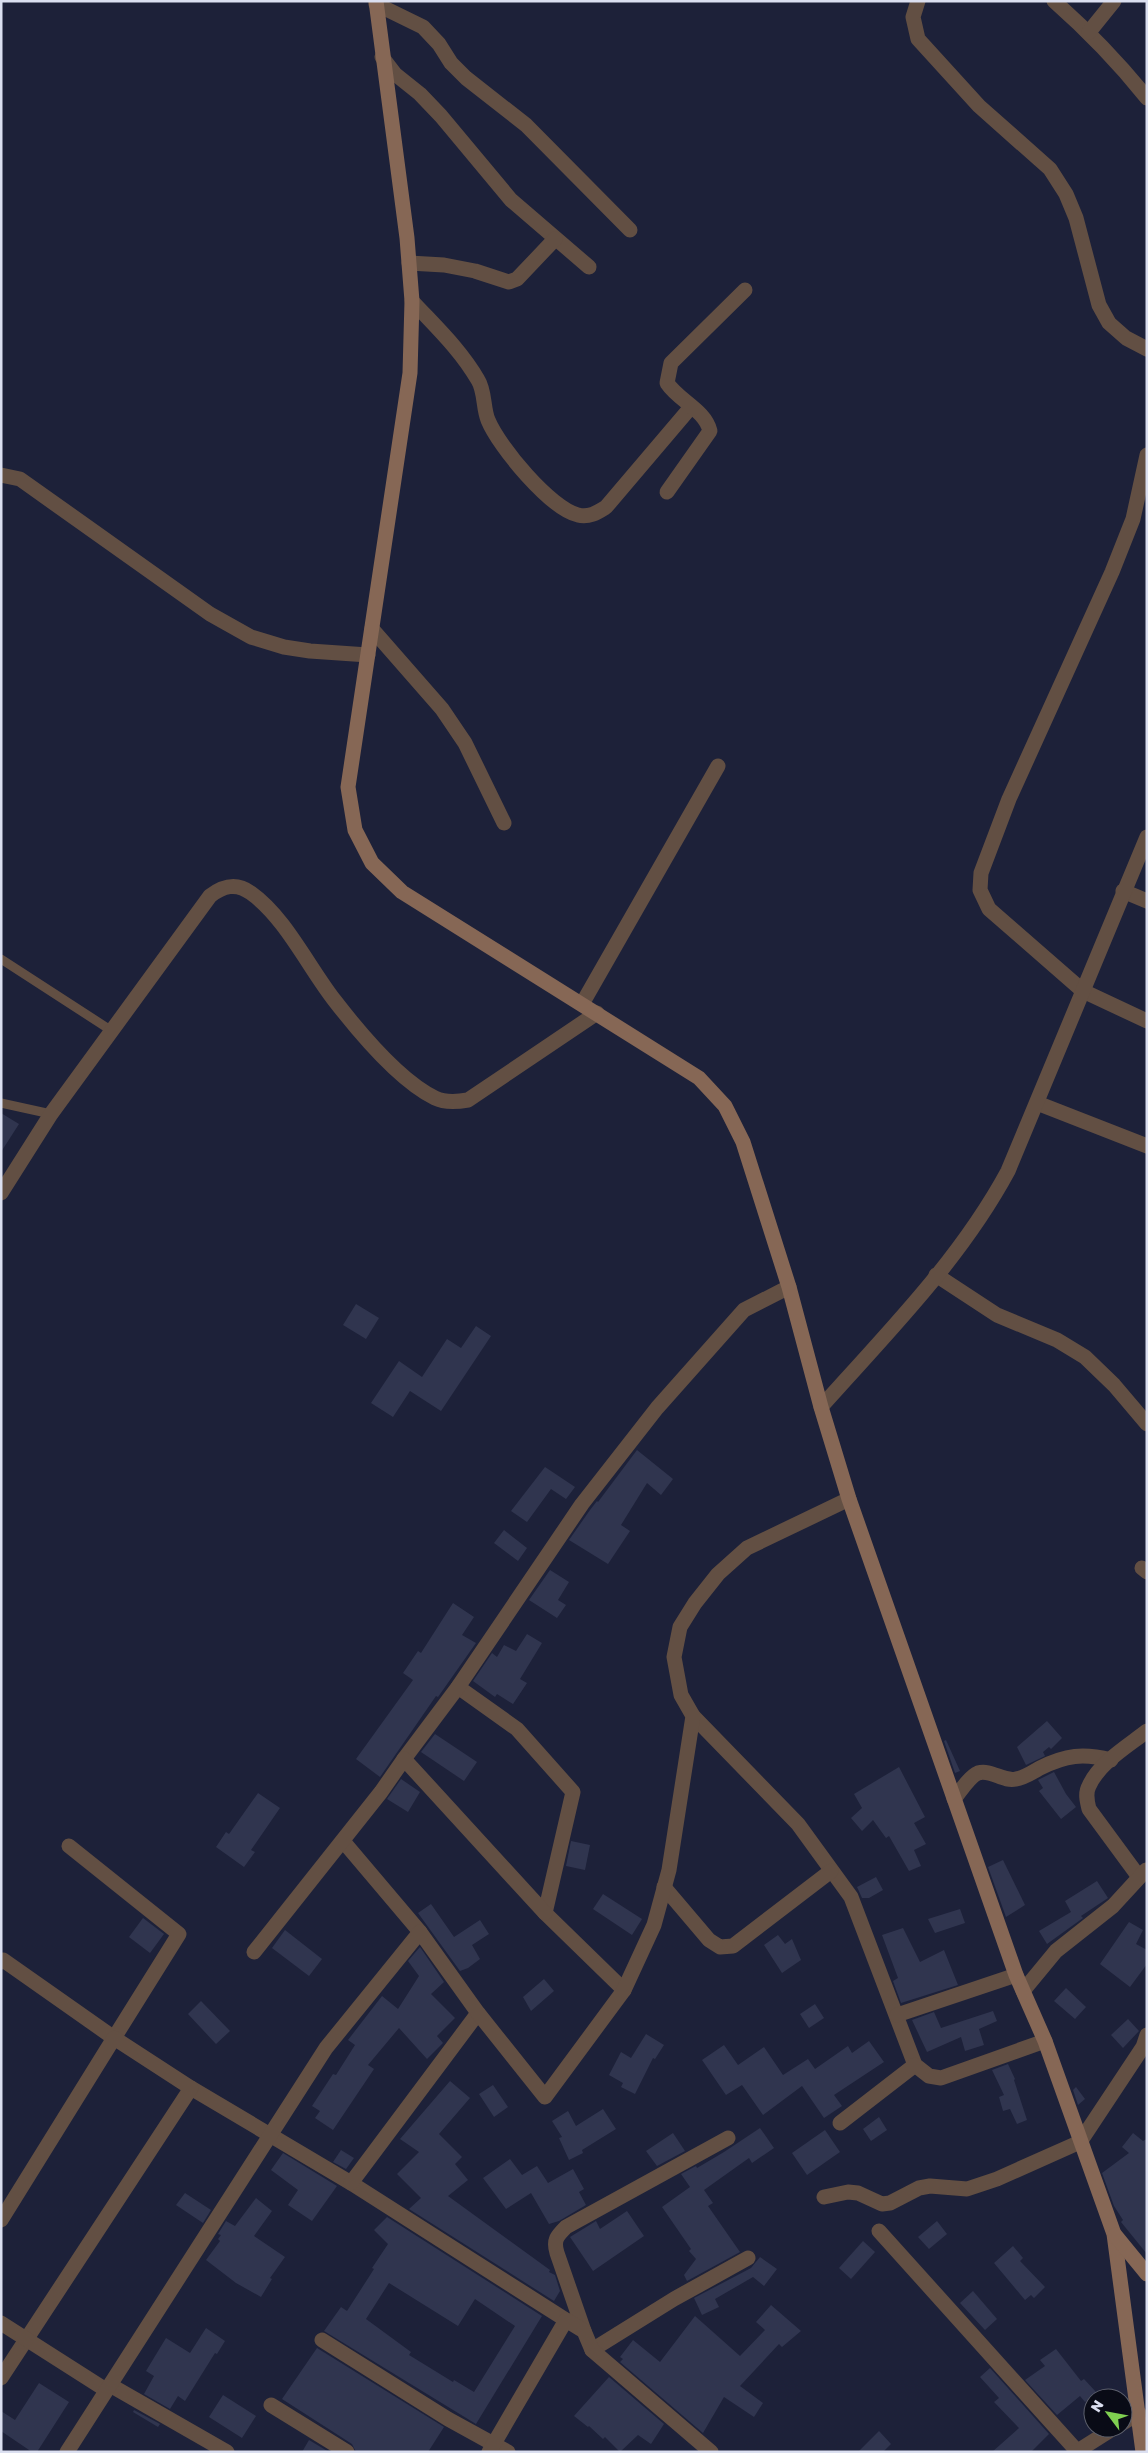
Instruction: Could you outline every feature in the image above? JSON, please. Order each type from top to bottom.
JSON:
[{"type":"street","points":[[918,1],[913,17],[918,39],[979,106],[1050,169],[1066,194],[1076,218],[1099,305],[1109,324],[1126,338],[1147,349]]},
{"type":"street","points":[[1054,1],[1089,32],[1120,65],[1147,98]]},
{"type":"street","points":[[1089,32],[1114,1]]},
{"type":"street","points":[[376,2],[409,263],[412,301],[410,373],[348,787],[355,830],[372,862],[402,892],[699,1078],[726,1106],[742,1142],[789,1287],[821,1407],[849,1499],[1016,1975],[1045,2041],[1114,2234],[1143,2452]]},
{"type":"street","points":[[376,2],[423,28],[439,44],[456,68],[526,125],[630,230]]},
{"type":"street","points":[[382,57],[395,74],[420,94],[441,116],[511,200],[589,266]]},
{"type":"street","points":[[409,263],[444,265],[475,271],[509,282],[517,279],[555,239]]},
{"type":"street","points":[[667,492],[710,431],[706,419],[673,392],[667,383],[671,362],[746,290]]},
{"type":"street","points":[[412,301],[450,340],[479,382],[488,420],[510,458],[529,478],[566,510],[579,516],[594,514],[606,507],[691,407]]},
{"type":"street","points":[[1147,455],[1133,519],[1112,572],[1009,799],[981,873],[980,890],[989,908],[1083,991],[1147,1021]]},
{"type":"street","points":[[1,475],[20,479],[210,614],[251,637],[284,647],[310,651],[368,655]]},
{"type":"street","points":[[372,629],[442,709],[465,743],[504,823]]},
{"type":"street","points":[[582,1004],[718,766]]},
{"type":"street","points":[[821,1407],[936,1275],[988,1209],[1008,1171],[1123,891],[1147,838]]},
{"type":"street","points":[[1,1193],[51,1114],[210,896],[222,887],[236,887],[251,893],[276,919],[305,956],[334,1000],[366,1038],[410,1082],[436,1099],[454,1103],[468,1100],[597,1013]]},
{"type":"street","points":[[1123,891],[1147,901]]},
{"type":"street","points":[[1037,1103],[1147,1146]]},
{"type":"street","points":[[936,1275],[997,1315],[1057,1340],[1085,1356],[1114,1385],[1147,1424]]},
{"type":"street","points":[[254,1952],[404,1760],[458,1687],[582,1504],[657,1408],[744,1310],[789,1287]]},
{"type":"street","points":[[849,1499],[747,1548],[718,1574],[680,1627],[674,1657],[680,1695],[693,1716],[798,1824],[851,1897],[915,2065],[929,2076],[941,2078],[1045,2041]]},
{"type":"street","points":[[458,1687],[517,1729],[573,1792],[545,1913]]},
{"type":"street","points":[[342,1841],[420,1932],[478,2013],[545,2096],[624,1990],[654,1925],[664,1887],[693,1716]]},
{"type":"street","points":[[1023,1991],[1056,1951],[1100,1918],[1143,1873],[1088,1809],[1088,1787],[1096,1774],[1147,1731]]},
{"type":"street","points":[[954,1799],[976,1774],[985,1772],[1010,1780],[1018,1779],[1054,1761],[1071,1756],[1090,1755],[1111,1760]]},
{"type":"street","points":[[404,1760],[545,1913],[624,1990]]},
{"type":"street","points":[[1,2220],[179,1934],[68,1846]]},
{"type":"street","points":[[664,1887],[709,1940],[720,1947],[733,1946],[832,1871]]},
{"type":"street","points":[[67,2452],[326,2048],[420,1932]]},
{"type":"street","points":[[1,1962],[3,1960],[114,2038],[191,2088],[351,2182],[584,2331]]},
{"type":"street","points":[[897,2015],[1016,1975]]},
{"type":"street","points":[[351,2182],[478,2013]]},
{"type":"street","points":[[824,2197],[848,2192],[858,2193],[882,2204],[890,2203],[919,2188],[930,2186],[967,2189],[997,2179],[1080,2142],[1143,2046],[1147,2035]]},
{"type":"street","points":[[840,2122],[915,2065]]},
{"type":"street","points":[[1,2378],[191,2088]]},
{"type":"street","points":[[711,2452],[592,2350],[554,2245],[556,2236],[566,2227],[728,2138]]},
{"type":"street","points":[[879,2231],[1076,2451],[1097,2438]]},
{"type":"street","points":[[1114,2234],[1147,2274]]},
{"type":"street","points":[[592,2350],[748,2258]]},
{"type":"street","points":[[492,2447],[566,2320]]},
{"type":"street","points":[[1,2323],[108,2388],[226,2452]]},
{"type":"street","points":[[322,2340],[492,2447],[508,2452]]},
{"type":"street","points":[[271,2405],[346,2452]]},
{"type":"street","points":[[1133,2417],[1139,2413]]},
{"type":"lane","points":[[1,959],[112,1031]]},
{"type":"lane","points":[[1,1103],[51,1114]]},
{"type":"building","points":[[1,1113],[19,1124],[1,1152]]},
{"type":"building","points":[[356,1304],[379,1318],[366,1339],[343,1325]]},
{"type":"building","points":[[476,1326],[491,1336],[441,1411],[410,1391],[393,1417],[371,1403],[399,1361],[422,1377],[447,1339],[461,1348]]},
{"type":"building","points":[[637,1450],[673,1479],[661,1495],[647,1483],[621,1525],[630,1531],[608,1564],[569,1540]]},
{"type":"building","points":[[545,1467],[575,1487],[566,1499],[551,1489],[527,1522],[511,1511]]},
{"type":"building","points":[[504,1530],[527,1548],[518,1561],[494,1543]]},
{"type":"building","points":[[550,1570],[569,1582],[558,1600],[566,1605],[557,1618],[529,1600]]},
{"type":"building","points":[[453,1603],[474,1617],[462,1635],[476,1643],[438,1697],[436,1696],[380,1777],[356,1759],[413,1680],[403,1673],[418,1651],[421,1653]]},
{"type":"building","points":[[527,1634],[542,1643],[520,1679],[527,1683],[513,1704],[497,1694],[495,1697],[473,1681],[492,1653],[497,1657],[504,1645],[516,1651]]},
{"type":"building","points":[[1047,1721],[1062,1738],[1051,1749],[1049,1747],[1043,1752],[1045,1756],[1026,1765],[1017,1747]]},
{"type":"building","points":[[435,1734],[477,1762],[464,1781],[421,1752]]},
{"type":"building","points":[[946,1740],[960,1771],[955,1773],[944,1741]]},
{"type":"building","points":[[899,1767],[925,1817],[914,1823],[926,1844],[914,1850],[921,1866],[909,1871],[889,1836],[886,1838],[873,1820],[862,1831],[851,1818],[862,1808],[854,1794]]},
{"type":"building","points":[[1054,1772],[1066,1794],[1076,1807],[1061,1819],[1039,1791],[1043,1788],[1038,1780]]},
{"type":"building","points":[[401,1779],[420,1792],[408,1812],[387,1799]]},
{"type":"building","points":[[258,1793],[280,1808],[251,1850],[255,1852],[244,1867],[216,1847],[226,1832],[229,1834]]},
{"type":"building","points":[[571,1841],[590,1845],[585,1870],[566,1866]]},
{"type":"building","points":[[1003,1860],[1025,1905],[1006,1917],[988,1867]]},
{"type":"building","points":[[876,1877],[883,1890],[869,1898],[862,1898],[857,1887]]},
{"type":"building","points":[[1097,1881],[1108,1898],[1081,1916],[1083,1918],[1047,1944],[1039,1931],[1071,1912],[1065,1901]]},
{"type":"building","points":[[603,1894],[642,1919],[632,1935],[593,1909]]},
{"type":"building","points":[[431,1904],[454,1937],[480,1920],[489,1934],[472,1945],[480,1959],[468,1968],[460,1971],[418,1913]]},
{"type":"building","points":[[960,1909],[965,1923],[935,1933],[928,1919]]},
{"type":"building","points":[[143,1918],[164,1934],[150,1953],[129,1937]]},
{"type":"building","points":[[1129,1922],[1143,1930],[1136,1944],[1147,1950],[1147,1964],[1130,1987],[1100,1964]]},
{"type":"building","points":[[903,1928],[920,1962],[944,1950],[958,1985],[901,2003],[893,1981],[898,1978],[882,1935]]},
{"type":"building","points":[[285,1930],[322,1959],[309,1976],[272,1948]]},
{"type":"building","points":[[778,1935],[785,1944],[792,1939],[801,1960],[782,1973],[764,1945]]},
{"type":"building","points":[[420,1947],[444,1982],[431,1994],[455,2018],[437,2036],[443,2043],[427,2059],[399,2028],[368,2065],[374,2069],[333,2130],[315,2118],[320,2111],[312,2106],[333,2074],[336,2075],[355,2045],[348,2040],[382,1996],[398,2009],[419,1976],[408,1961]]},
{"type":"building","points":[[544,1979],[554,1991],[531,2011],[523,1997]]},
{"type":"building","points":[[1066,1988],[1086,2007],[1075,2019],[1054,2001]]},
{"type":"building","points":[[201,2001],[230,2031],[216,2044],[188,2014]]},
{"type":"building","points":[[815,2004],[824,2018],[809,2028],[800,2014]]},
{"type":"building","points":[[993,2011],[997,2021],[979,2029],[984,2045],[965,2051],[961,2037],[927,2052],[912,2020],[934,2012],[941,2028]]},
{"type":"building","points":[[1128,2019],[1139,2031],[1123,2048],[1111,2035]]},
{"type":"building","points":[[646,2034],[664,2045],[655,2059],[653,2058],[635,2094],[621,2087],[623,2083],[609,2075],[621,2052],[631,2058]]},
{"type":"building","points":[[869,2041],[884,2062],[834,2095],[842,2106],[824,2118],[802,2086],[763,2115],[742,2085],[726,2095],[702,2060],[724,2045],[738,2065],[764,2047],[783,2075],[808,2059],[815,2069],[848,2046],[852,2053]]},
{"type":"building","points":[[1008,2064],[1015,2079],[1027,2120],[1017,2124],[1010,2109],[1003,2111],[999,2097],[1004,2095],[992,2070]]},
{"type":"building","points":[[450,2081],[470,2098],[439,2134],[462,2157],[455,2164],[468,2180],[448,2196],[550,2270],[549,2272],[555,2275],[560,2291],[554,2301],[409,2209],[421,2198],[397,2174],[419,2152],[400,2139]]},
{"type":"building","points":[[493,2085],[508,2107],[494,2117],[479,2094]]},
{"type":"building","points":[[1076,2087],[1085,2099],[1078,2105],[1073,2090]]},
{"type":"building","points":[[603,2109],[616,2129],[582,2150],[583,2153],[569,2160],[559,2138],[562,2137],[552,2121],[568,2111],[576,2126]]},
{"type":"building","points":[[879,2117],[887,2130],[871,2141],[863,2129]]},
{"type":"building","points":[[760,2128],[774,2148],[752,2163],[749,2158],[704,2190],[713,2203],[708,2206],[740,2252],[687,2281],[684,2275],[696,2259],[662,2207],[690,2187],[681,2174],[696,2166],[697,2168]]},
{"type":"building","points":[[825,2130],[840,2152],[807,2175],[792,2153]]},
{"type":"building","points":[[673,2133],[685,2151],[657,2166],[646,2151]]},
{"type":"building","points":[[1133,2133],[1143,2141],[1147,2139],[1147,2254],[1121,2222],[1123,2220],[1114,2206],[1102,2173],[1129,2153],[1122,2147]]},
{"type":"building","points":[[341,2150],[354,2158],[346,2169],[333,2162]]},
{"type":"building","points":[[283,2153],[337,2186],[312,2221],[288,2205],[298,2190],[271,2170]]},
{"type":"building","points":[[510,2159],[522,2175],[537,2166],[548,2183],[573,2169],[584,2189],[579,2192],[586,2205],[559,2221],[549,2224],[531,2193],[506,2209],[483,2178]]},
{"type":"building","points":[[185,2193],[211,2210],[203,2223],[176,2205]]},
{"type":"building","points":[[256,2198],[272,2211],[254,2236],[285,2257],[270,2278],[272,2279],[261,2297],[236,2283],[206,2260],[220,2241],[218,2239],[221,2235],[218,2234],[226,2221],[235,2226]]},
{"type":"building","points":[[627,2211],[644,2236],[593,2271],[570,2237],[596,2221],[600,2229]]},
{"type":"building","points":[[387,2217],[542,2316],[476,2424],[324,2331],[341,2307],[347,2311],[388,2244],[374,2230]],"holes":[[[389,2283],[458,2326],[475,2299],[515,2326],[474,2392],[454,2380],[453,2382],[409,2355],[411,2352],[366,2319]]]},
{"type":"building","points":[[937,2221],[947,2234],[929,2249],[918,2237]]},
{"type":"building","points":[[863,2241],[875,2252],[851,2279],[839,2268]]},
{"type":"building","points":[[1013,2246],[1023,2258],[1020,2261],[1045,2287],[1034,2298],[1031,2295],[1025,2300],[994,2263]]},
{"type":"building","points":[[760,2257],[777,2269],[764,2286],[753,2277],[715,2299],[719,2307],[702,2315],[694,2298],[751,2268]]},
{"type":"building","points":[[973,2291],[997,2319],[985,2330],[960,2303]]},
{"type":"building","points":[[771,2305],[801,2331],[782,2347],[779,2344],[740,2386],[763,2403],[754,2417],[724,2397],[703,2433],[620,2362],[623,2359],[620,2357],[633,2340],[660,2362],[695,2316],[740,2356],[765,2330],[756,2322]]},
{"type":"building","points":[[206,2328],[225,2341],[217,2354],[215,2353],[185,2401],[178,2396],[170,2409],[144,2394],[154,2376],[146,2371],[166,2338],[190,2353]]},
{"type":"building","points":[[317,2348],[444,2427],[428,2452],[356,2452],[352,2444],[282,2399]]},
{"type":"building","points":[[1056,2349],[1081,2381],[1084,2379],[1092,2388],[1083,2388],[1083,2400],[1080,2396],[1057,2415],[1025,2380],[1045,2366],[1040,2360]]},
{"type":"building","points":[[990,2368],[1049,2434],[1031,2452],[992,2452],[1019,2428],[994,2402],[999,2398],[980,2377]]},
{"type":"building","points":[[609,2377],[664,2424],[651,2444],[638,2435],[620,2452],[605,2437],[603,2439],[574,2416]]},
{"type":"building","points":[[39,2383],[69,2402],[37,2452],[32,2452],[1,2431],[1,2411],[15,2420]]},
{"type":"building","points":[[223,2395],[256,2416],[242,2438],[209,2417]]},
{"type":"building","points":[[134,2410],[160,2424],[158,2427],[133,2412]]},
{"type":"building","points":[[879,2431],[891,2444],[883,2452],[858,2452]]},
{"type":"building","points":[[309,2440],[329,2452],[302,2452]]}]
